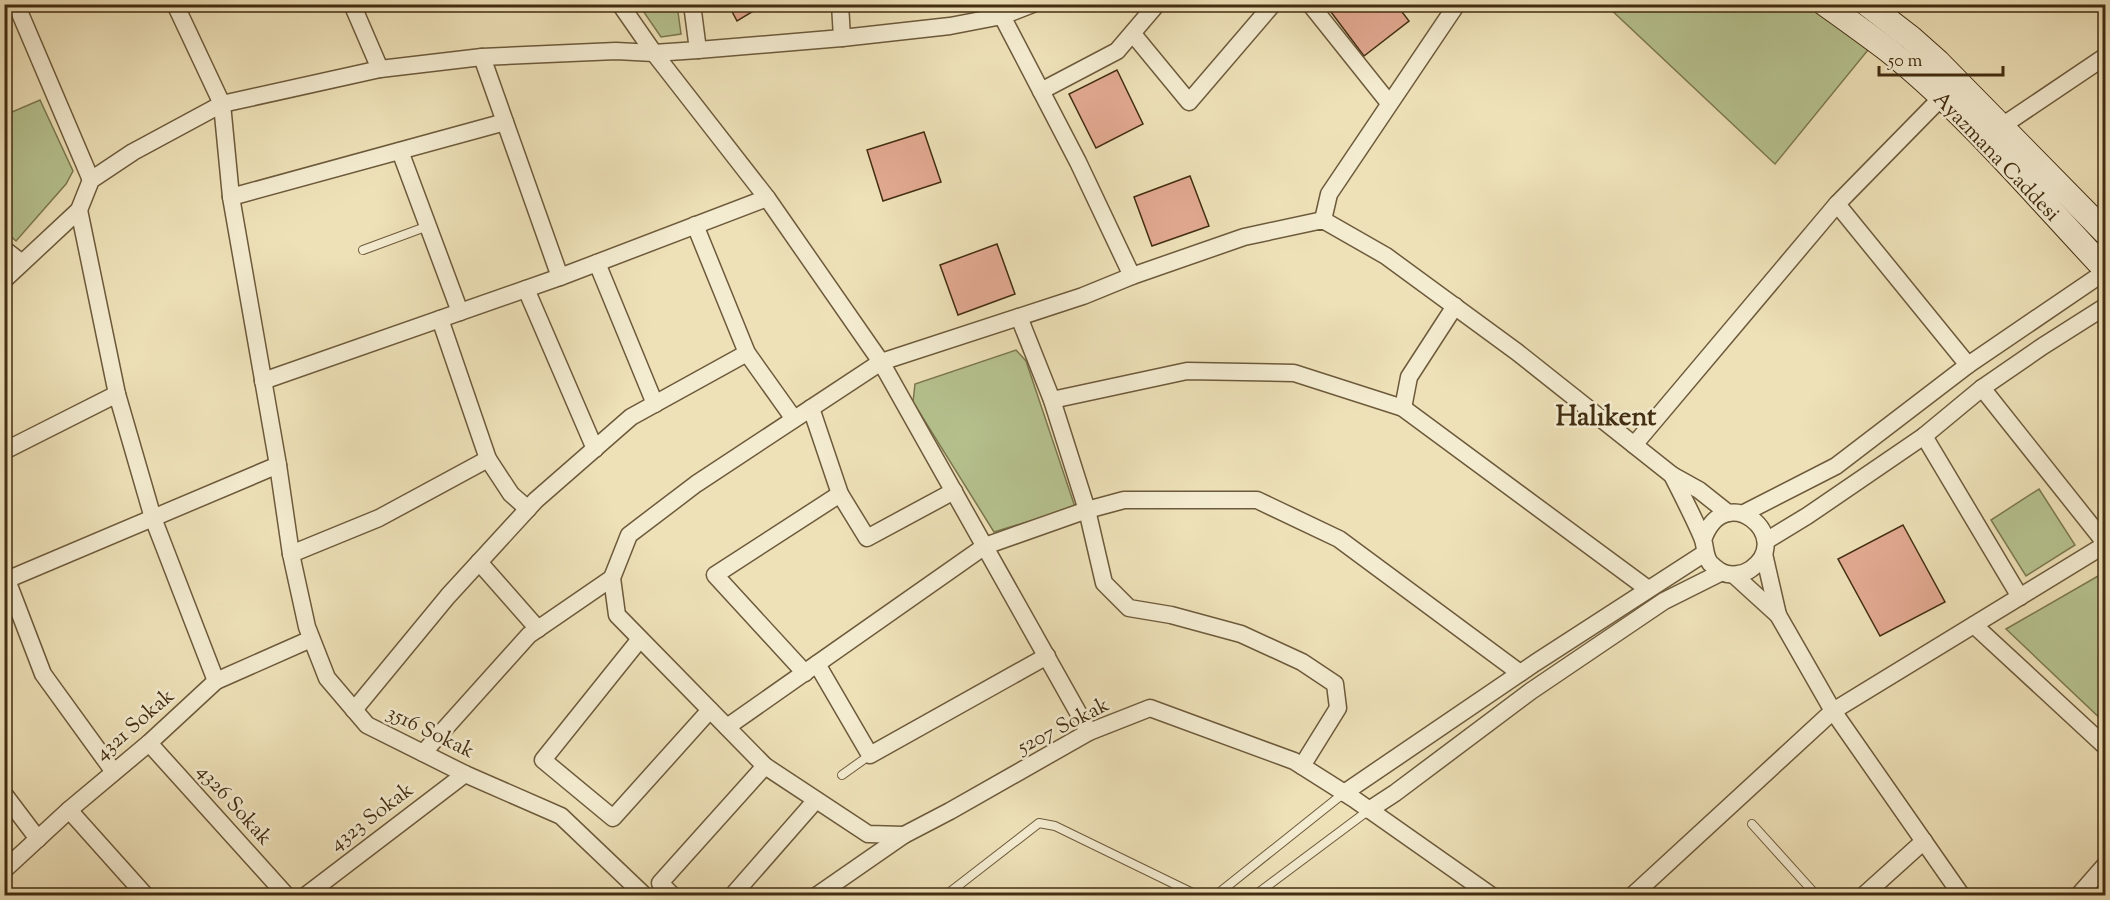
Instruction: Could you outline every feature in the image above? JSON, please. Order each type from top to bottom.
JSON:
[{"type":"main road","name":"Ayazmana Caddesi","points":[[1825,4],[1888,51],[1941,98],[2003,160],[2106,271]]},
{"type":"main road","name":"Ayazmana Caddesi","points":[[1867,4],[1938,62],[2106,233]]},
{"type":"street","points":[[16,4],[91,180]]},
{"type":"street","name":"3516 Sokak","points":[[175,4],[222,104],[231,197],[278,465],[291,554],[307,627],[327,678],[367,725],[465,774],[561,816],[645,896]]},
{"type":"street","points":[[352,4],[380,69]]},
{"type":"street","points":[[620,4],[654,52],[767,198],[881,362],[1089,732]]},
{"type":"street","points":[[692,4],[698,50]]},
{"type":"street","points":[[840,4],[842,38]]},
{"type":"street","points":[[4,280],[79,210],[91,180],[133,152],[222,104],[380,69],[482,57],[698,50],[842,38],[950,26],[1001,10],[1033,4]]},
{"type":"street","points":[[1041,91],[1118,51],[1157,4]]},
{"type":"street","points":[[1132,33],[1189,102],[1274,4]]},
{"type":"street","points":[[1310,4],[1389,103]]},
{"type":"street","points":[[1323,220],[1329,194],[1457,4]]},
{"type":"street","points":[[1001,10],[1078,162],[1132,276]]},
{"type":"street","points":[[2002,126],[2106,56]]},
{"type":"street","points":[[482,57],[560,277]]},
{"type":"street","points":[[1634,445],[1837,204],[1941,98]]},
{"type":"street","points":[[231,197],[505,122]]},
{"type":"street","points":[[400,152],[460,312]]},
{"type":"street","points":[[263,381],[560,277],[767,198]]},
{"type":"street","points":[[1837,204],[1968,365]]},
{"type":"street","points":[[79,210],[117,394],[153,518],[216,681]]},
{"type":"street","points":[[904,835],[868,834],[765,765],[617,615],[612,578],[629,535],[696,484],[881,362],[1083,296],[1132,276],[1244,237],[1323,220],[1386,256],[1455,306],[1672,475],[1736,513],[1753,519],[1762,528],[1778,615],[1833,711],[1962,896]]},
{"type":"street","points":[[695,225],[747,353],[794,419]]},
{"type":"street","points":[[4,249],[22,263]]},
{"type":"street","points":[[597,262],[655,404]]},
{"type":"street","points":[[1344,793],[1648,589],[1704,546],[1707,528],[1716,518],[1736,513],[1836,466],[1968,365],[2106,271]]},
{"type":"street","points":[[526,289],[595,448]]},
{"type":"street","points":[[1403,408],[1409,377],[1455,306]]},
{"type":"street","points":[[1492,896],[1369,810],[1531,691],[1664,601],[1728,573],[1747,572],[1752,569],[1757,565],[1765,547],[1924,436],[1982,388],[2106,306]]},
{"type":"street","points":[[1019,317],[1052,399],[1088,510],[1104,582],[1129,608],[1171,615],[1241,633],[1302,662],[1335,684],[1338,708],[1302,766]]},
{"type":"street","points":[[440,319],[488,459],[511,494],[528,510]]},
{"type":"street","points":[[354,710],[479,562],[528,510],[595,448],[631,417],[747,353]]},
{"type":"street","points":[[1052,399],[1187,371],[1294,373],[1403,408],[1648,589]]},
{"type":"street","points":[[1632,896],[1833,711],[2106,544],[1982,388]]},
{"type":"street","points":[[4,451],[117,394]]},
{"type":"street","points":[[811,408],[840,494],[867,538],[954,491]]},
{"type":"street","points":[[1924,436],[2020,597]]},
{"type":"street","points":[[291,554],[379,518],[488,459]]},
{"type":"street","points":[[114,772],[43,674],[6,581],[278,465]]},
{"type":"street","points":[[1672,475],[1711,564],[1728,573],[1778,615]]},
{"type":"street","points":[[840,494],[715,575],[811,668],[870,755],[1047,656]]},
{"type":"street","points":[[727,727],[985,546],[1088,510],[1124,500],[1257,500],[1339,539],[1520,673]]},
{"type":"street","points":[[479,562],[538,629]]},
{"type":"street","points":[[423,753],[529,635],[612,578]]},
{"type":"street","points":[[1974,625],[2106,747]]},
{"type":"street","name":"4321 Sokak","points":[[4,870],[216,681],[311,639]]},
{"type":"street","points":[[640,639],[543,760],[613,818],[710,710]]},
{"type":"street","name":"5207 Sokak","points":[[816,896],[904,835],[1089,732],[1150,708],[1294,761],[1369,810]]},
{"type":"street","name":"4326 Sokak","points":[[149,743],[287,896]]},
{"type":"street","points":[[673,896],[660,883],[765,765]]},
{"type":"street","name":"4323 Sokak","points":[[305,896],[465,774]]},
{"type":"street","points":[[4,794],[38,838]]},
{"type":"street","points":[[732,896],[816,800]]},
{"type":"street","points":[[69,810],[146,896]]},
{"type":"street","points":[[1863,896],[1924,841]]},
{"type":"street","points":[[2078,896],[2106,864]]},
{"type":"lane","points":[[363,250],[428,226]]},
{"type":"lane","points":[[842,776],[870,755]]},
{"type":"lane","points":[[1215,896],[1344,793]]},
{"type":"lane","points":[[1254,896],[1369,810]]},
{"type":"lane","points":[[942,896],[1039,823],[1055,826],[1199,896]]},
{"type":"lane","points":[[1752,824],[1817,896]]},
{"type":"green space","points":[[639,5],[677,5],[681,34],[661,37]]},
{"type":"green space","points":[[1606,5],[1809,5],[1868,50],[1775,164]]},
{"type":"green space","points":[[40,100],[73,171],[66,184],[16,241],[5,231],[5,115]]},
{"type":"green space","points":[[1016,350],[1026,361],[1075,507],[994,532],[913,402],[915,384]]},
{"type":"green space","points":[[2039,489],[2075,545],[2026,576],[1991,520]]},
{"type":"green space","points":[[2106,573],[2105,723],[2006,629]]},
{"type":"building","points":[[728,4],[765,4],[737,21]]},
{"type":"building","points":[[1325,4],[1396,4],[1409,21],[1364,56]]},
{"type":"building","points":[[1117,70],[1143,124],[1096,148],[1069,94]]},
{"type":"building","points":[[924,132],[941,182],[883,201],[867,150]]},
{"type":"building","points":[[1190,176],[1209,226],[1152,246],[1134,197]]},
{"type":"building","points":[[997,244],[1015,294],[958,315],[940,265]]},
{"type":"building","points":[[1903,525],[1945,602],[1880,636],[1838,559]]},
{"type":"district","name":"Halıkent","points":[[1606,416]]}]
